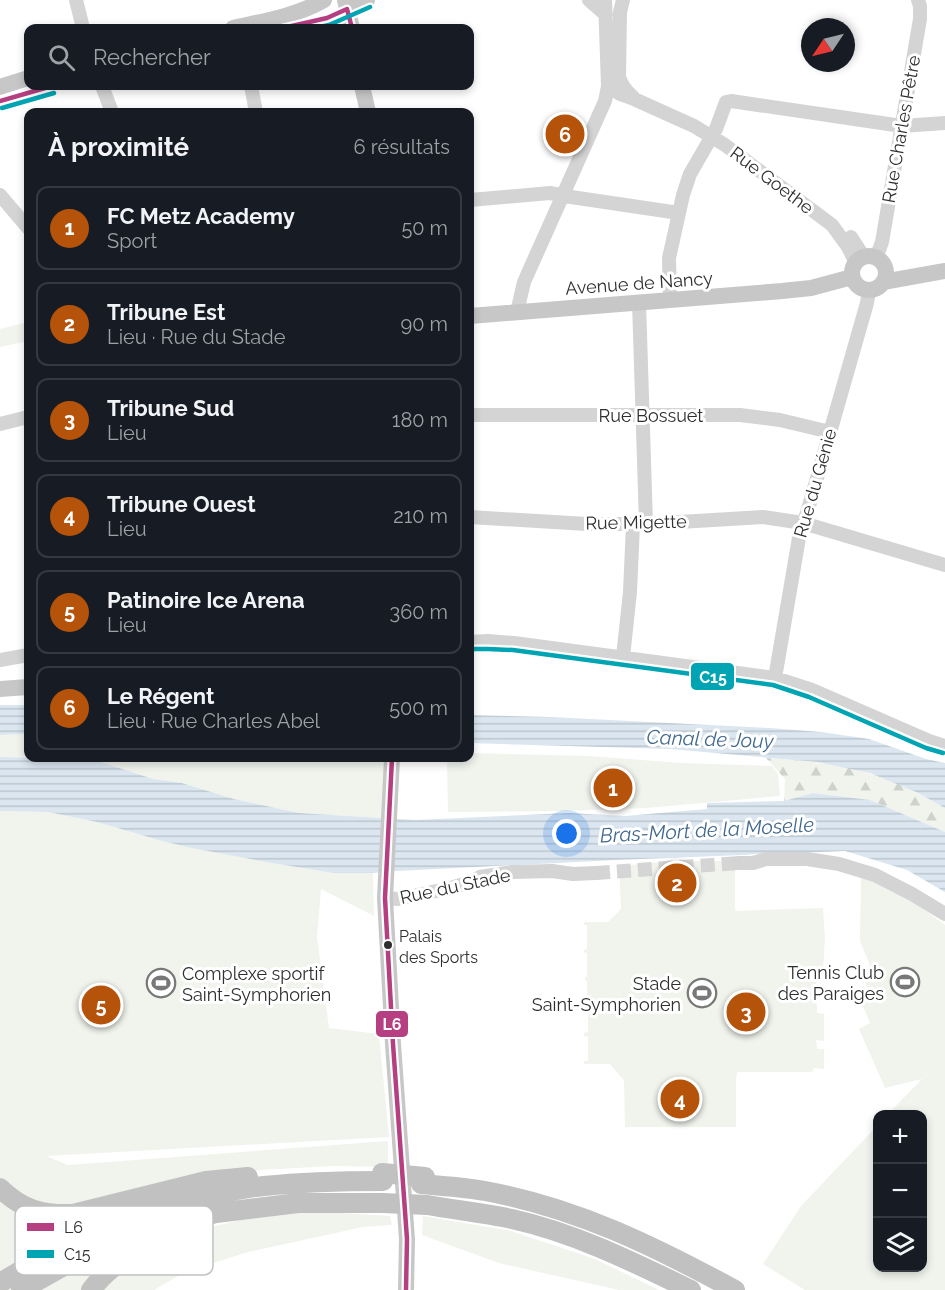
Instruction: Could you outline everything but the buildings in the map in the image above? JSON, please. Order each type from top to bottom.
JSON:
[{"type":"highway","points":[[105,1206],[206,1181],[297,1173],[472,1183],[483,1191],[554,1207],[594,1221],[632,1237],[735,1290]]},
{"type":"highway","points":[[174,1206],[226,1192],[382,1177]]},
{"type":"highway","points":[[0,1188],[6,1195],[25,1206]]},
{"type":"highway","points":[[213,1224],[298,1203]]},
{"type":"highway","points":[[213,1214],[298,1203],[427,1205],[513,1220],[566,1235],[618,1254],[691,1290]]},
{"type":"highway","points":[[0,1283],[15,1274]]},
{"type":"highway","points":[[21,1290],[48,1275]]},
{"type":"highway","points":[[91,1290],[105,1275]]},
{"type":"main road","points":[[254,24],[292,15],[324,0]]},
{"type":"main road","points":[[351,24],[343,3],[368,0]]},
{"type":"main road","points":[[0,87],[24,79]]},
{"type":"main road","points":[[363,90],[367,108]]},
{"type":"main road","name":"Avenue de Nancy","points":[[474,315],[811,288],[833,290],[868,273],[900,280],[945,271]]},
{"type":"main road","points":[[0,689],[24,687]]},
{"type":"main road","points":[[392,762],[386,894],[393,1044],[407,1239],[406,1290]]},
{"type":"street","points":[[76,0],[82,24]]},
{"type":"street","points":[[589,0],[606,15]]},
{"type":"street","points":[[517,312],[524,282],[605,101],[608,86],[605,0]]},
{"type":"street","points":[[623,0],[620,12],[619,76],[625,89],[634,99]]},
{"type":"street","name":"Rue Charles Pêtre","points":[[868,273],[882,242],[921,14],[918,0]]},
{"type":"street","points":[[608,86],[619,76]]},
{"type":"street","name":"Rue Goethe","points":[[608,86],[620,94],[712,136],[832,225],[842,228],[848,233],[868,273]]},
{"type":"street","points":[[104,90],[110,108]]},
{"type":"street","points":[[252,90],[255,108]]},
{"type":"street","points":[[670,300],[669,258],[683,195],[690,174],[712,136],[726,102],[731,100],[902,126],[945,123]]},
{"type":"street","points":[[474,200],[544,192],[679,213]]},
{"type":"street","points":[[0,195],[24,223]]},
{"type":"street","name":"Rue du Génie","points":[[775,678],[800,532],[867,303],[868,273]]},
{"type":"street","points":[[623,657],[639,524],[643,416],[639,302]]},
{"type":"street","name":"Rue Bossuet","points":[[474,415],[740,415],[780,420],[830,432]]},
{"type":"street","points":[[0,424],[24,418]]},
{"type":"street","name":"Rue Migette","points":[[474,517],[587,524],[639,524],[763,517],[803,523],[945,566]]},
{"type":"street","points":[[474,642],[514,643],[775,678],[812,690],[945,746]]},
{"type":"street","points":[[0,660],[24,656]]},
{"type":"street","points":[[738,863],[753,863],[766,859],[807,859],[838,864],[875,875],[945,914]]},
{"type":"street","name":"Rue du Stade","points":[[386,894],[392,900],[398,899],[451,888],[480,877],[512,872],[596,873]]},
{"type":"green space","points":[[24,323],[24,342],[0,347],[0,329]]},
{"type":"green space","points":[[24,734],[24,758],[0,757],[0,735]]},
{"type":"green space","points":[[474,753],[588,756],[683,763],[772,766],[778,774],[780,796],[646,808],[448,812],[447,762],[474,762]]},
{"type":"green space","points":[[766,758],[830,764],[878,776],[908,788],[945,808],[945,832],[870,800],[813,793],[784,801],[785,779]]},
{"type":"green space","points":[[101,762],[385,762],[382,818],[299,813],[234,799],[182,783],[153,779]]},
{"type":"green space","name":"Complexe sportif Saint-Symphorien","points":[[0,811],[48,812],[97,822],[162,841],[266,862],[333,873],[373,873],[374,916],[321,889],[317,937],[329,1028],[379,1034],[389,1137],[46,1156],[68,1165],[388,1141],[388,1167],[334,1166],[260,1170],[195,1179],[130,1203],[131,1206],[15,1206],[15,1275],[103,1275],[85,1290],[0,1290]]},
{"type":"green space","name":"Stade Saint-Symphorien","points":[[672,861],[735,861],[736,911],[823,908],[825,937],[823,971],[816,971],[817,1013],[824,1014],[824,1041],[816,1040],[817,1049],[824,1049],[824,1069],[814,1068],[812,1072],[737,1072],[736,1127],[625,1127],[624,1080],[610,1064],[584,1064],[584,1061],[588,1061],[588,1037],[584,1036],[584,1033],[588,1032],[588,1009],[585,1008],[587,1005],[585,977],[587,977],[587,953],[584,950],[587,949],[587,925],[584,925],[584,922],[608,922],[621,909],[619,866]]},
{"type":"green space","points":[[861,874],[895,888],[945,925],[945,1290],[805,1290],[763,1264],[801,1206],[873,1130],[873,1272],[927,1272],[927,1110],[892,1110],[922,1079],[885,1088],[859,1029],[870,1023],[860,999],[870,994],[860,970],[870,965],[860,941]]},
{"type":"green space","points":[[284,1213],[341,1213],[390,1216],[392,1225],[363,1227],[248,1252],[213,1263],[213,1227]]},
{"type":"green space","points":[[423,1216],[511,1231],[595,1259],[659,1290],[619,1290],[499,1263],[422,1235]]},
{"type":"green space","points":[[118,1275],[180,1275],[154,1290],[97,1290]]},
{"type":"water","points":[[0,705],[24,705],[24,734],[0,735]]},
{"type":"water","name":"Canal de Jouy","points":[[474,715],[769,728],[869,739],[926,759],[945,763],[945,808],[916,792],[870,773],[817,762],[670,749],[474,743]]},
{"type":"water","name":"Bras-Mort de la Moselle","points":[[0,757],[24,758],[24,762],[101,762],[153,779],[182,783],[234,799],[299,813],[416,820],[569,813],[625,816],[707,809],[707,803],[784,801],[813,793],[870,800],[945,832],[945,892],[907,870],[845,851],[778,852],[373,873],[333,873],[192,848],[97,822],[48,812],[0,811]]},
{"type":"tunnel","points":[[596,873],[738,863]]},
{"type":"transit line","name":"C15","points":[[331,24],[370,7]]},
{"type":"transit line","name":"L6","points":[[301,24],[327,18],[347,9],[351,24]]},
{"type":"transit line","name":"L6","points":[[0,101],[38,90]]},
{"type":"transit line","name":"C15","points":[[2,108],[54,93]]},
{"type":"transit line","name":"C15","points":[[474,649],[513,650],[773,685],[809,697],[926,748],[943,753]]},
{"type":"transit line","name":"L6","points":[[392,762],[385,898],[407,1239],[406,1290]]},
{"type":"place","name":"Le Régent","points":[[565,134]]},
{"type":"place","name":"FC Metz Academy","points":[[613,788]]},
{"type":"place","name":"Tribune Est","points":[[677,883]]},
{"type":"place","name":"Palais des Sports","points":[[388,945]]},
{"type":"place","name":"Tennis Club des Paraiges","points":[[905,982]]},
{"type":"place","name":"Complexe sportif Saint-Symphorien","points":[[161,983]]},
{"type":"place","name":"Stade Saint-Symphorien","points":[[702,993]]},
{"type":"place","name":"Patinoire Ice Arena","points":[[101,1005]]},
{"type":"place","name":"Tribune Sud","points":[[746,1012]]},
{"type":"place","name":"Tribune Ouest","points":[[680,1099]]}]
